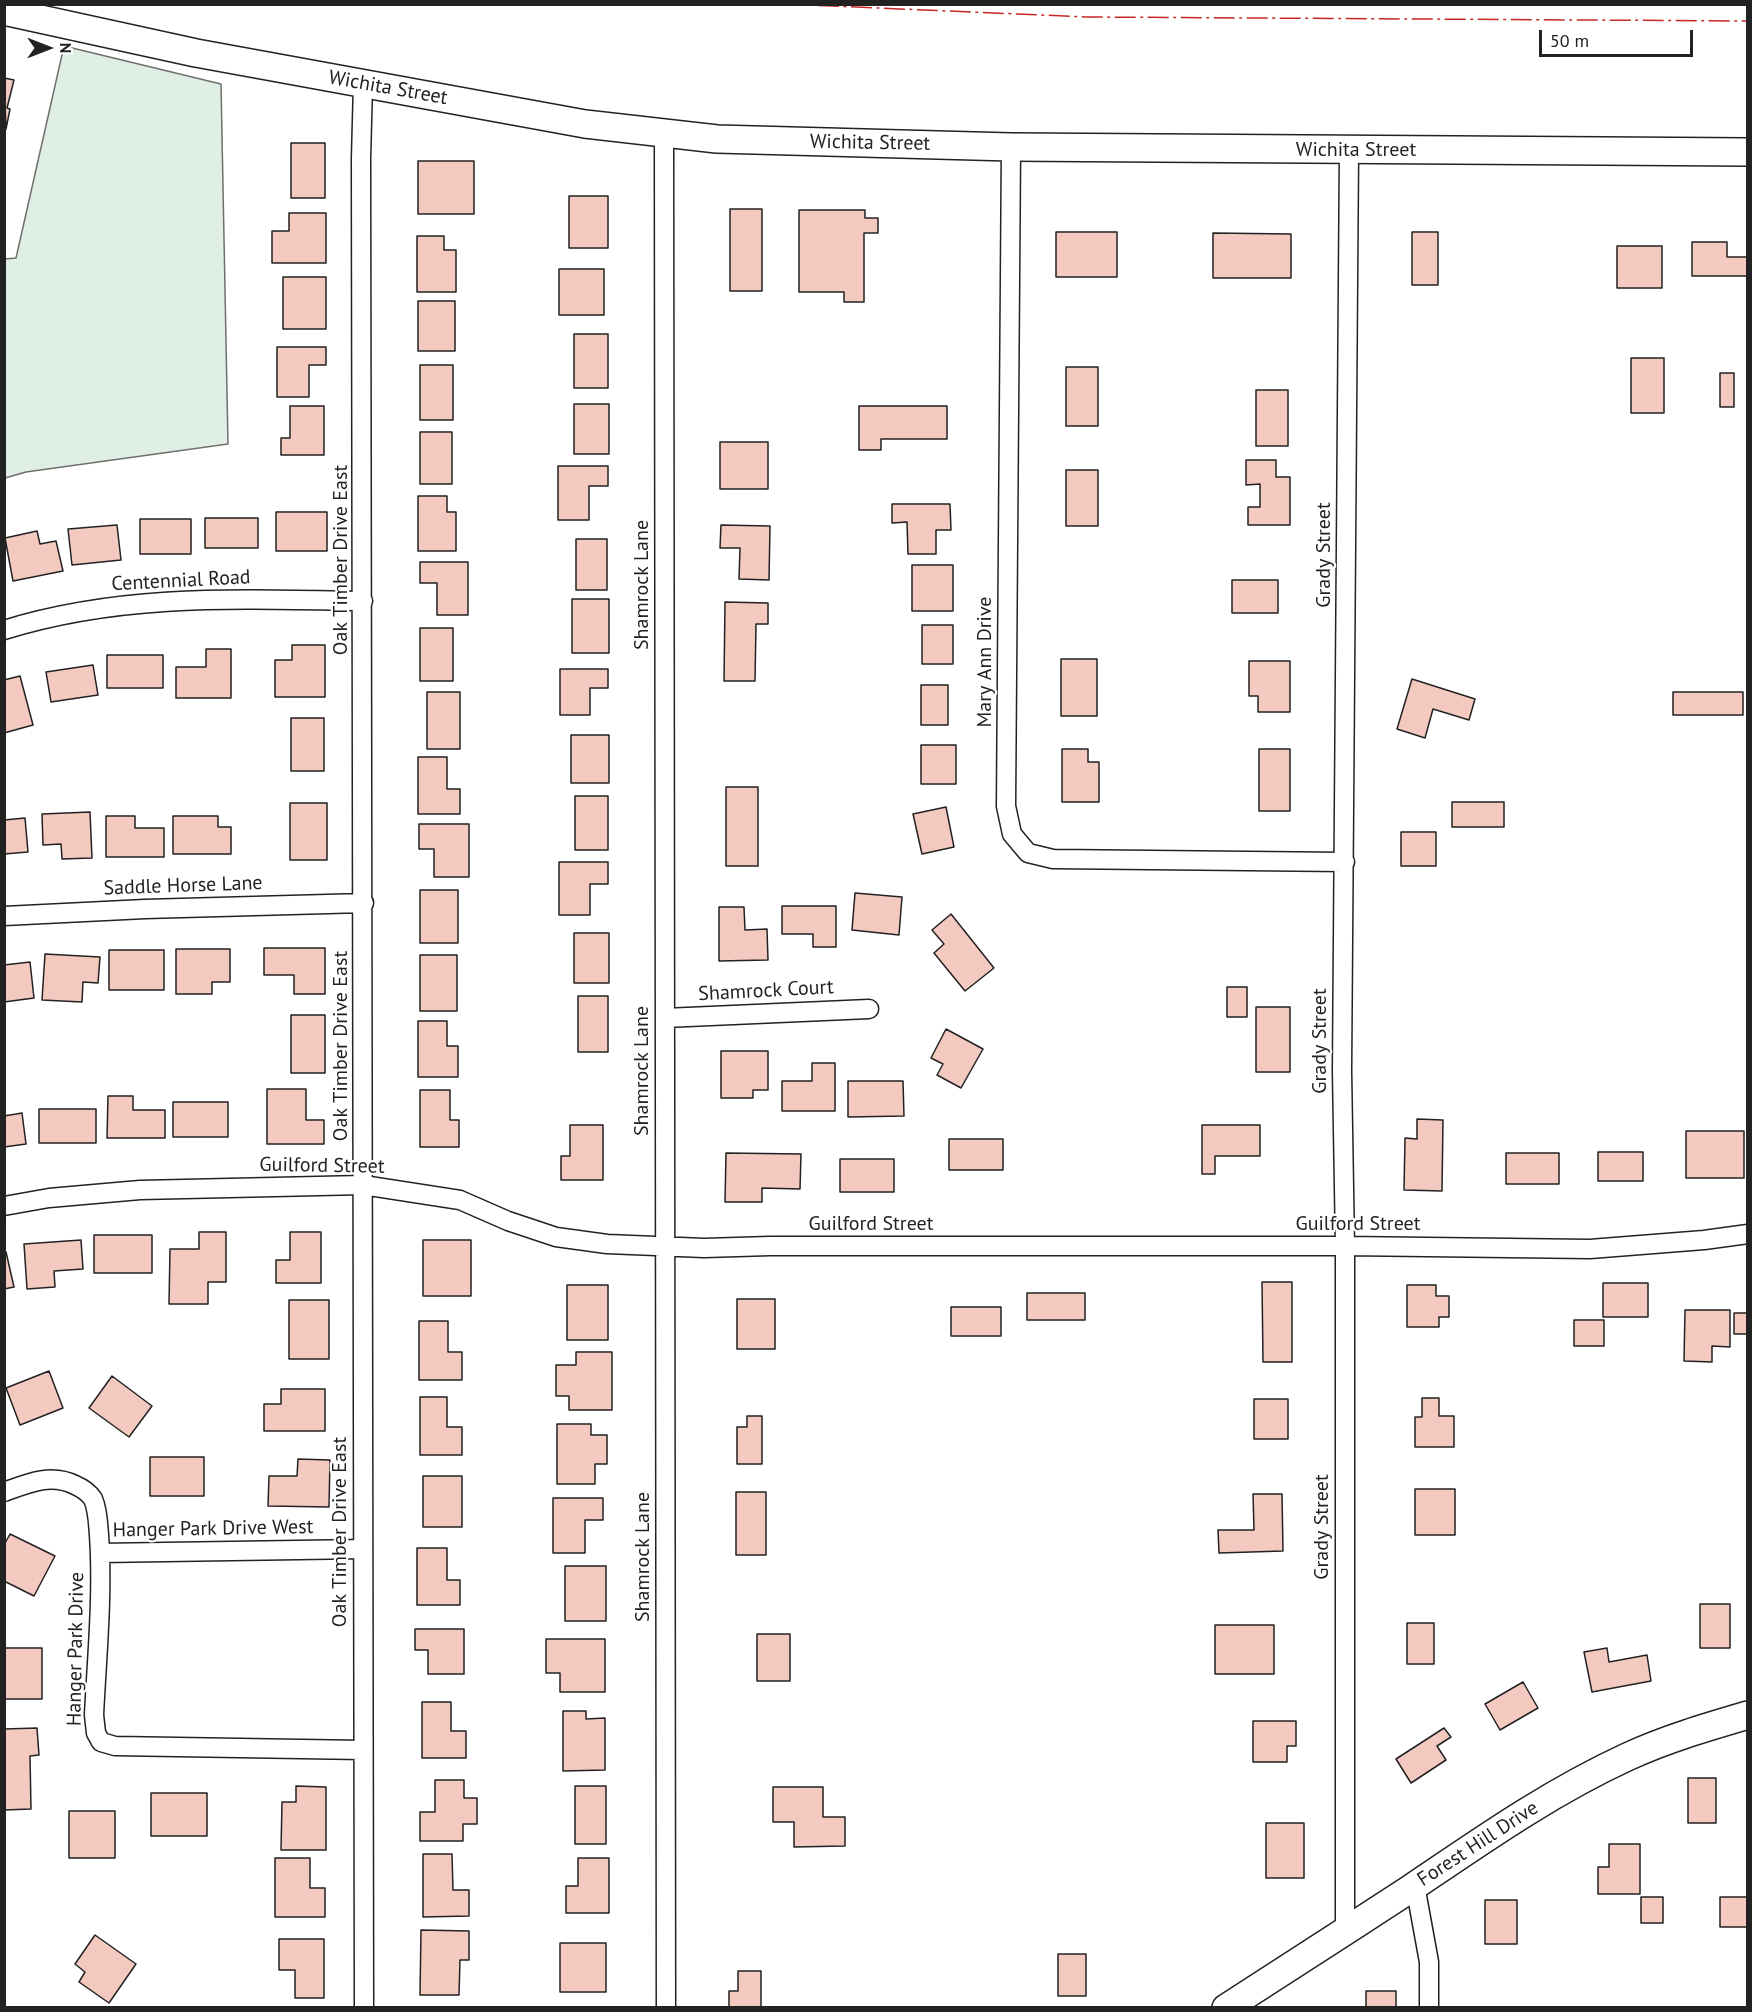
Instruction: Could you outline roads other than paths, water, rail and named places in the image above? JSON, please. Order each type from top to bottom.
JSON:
[{"type":"main road","name":"Wichita Street","points":[[4,11],[196,53],[585,124],[717,139],[1011,147],[1748,152]]},
{"type":"main road","name":"Forest Hill Drive","points":[[1227,2007],[1345,1932],[1539,1803],[1629,1756],[1681,1735],[1748,1715]]},
{"type":"street","name":"Oak Timber Drive East","points":[[363,84],[361,159],[364,2007]]},
{"type":"street","name":"Shamrock Lane","points":[[664,134],[666,2007]]},
{"type":"street","name":"Mary Ann Drive","points":[[1011,147],[1006,806],[1012,834],[1028,853],[1053,859],[1345,862]]},
{"type":"street","name":"Grady Street","points":[[1345,1932],[1345,1246],[1341,1071],[1345,862],[1349,150]]},
{"type":"street","name":"Centennial Road","points":[[4,630],[91,609],[206,598],[363,601]]},
{"type":"street","name":"Saddle Horse Lane","points":[[4,916],[145,909],[364,903]]},
{"type":"street","name":"Shamrock Court","points":[[665,1018],[869,1009]]},
{"type":"street","name":"Guilford Street","points":[[4,1206],[50,1198],[140,1191],[363,1185],[460,1200],[508,1221],[556,1237],[607,1244],[704,1248],[1345,1246],[1590,1249],[1704,1240],[1748,1234]]},
{"type":"street","name":"Hanger Park Drive","points":[[4,1492],[36,1480],[55,1479],[67,1481],[83,1489],[92,1498],[97,1514],[100,1553],[100,1602],[94,1715],[96,1733],[101,1742],[115,1746],[363,1750]]},
{"type":"street","name":"Hanger Park Drive West","points":[[100,1553],[363,1550]]},
{"type":"street","points":[[1415,1885],[1429,1962],[1429,2007]]}]
